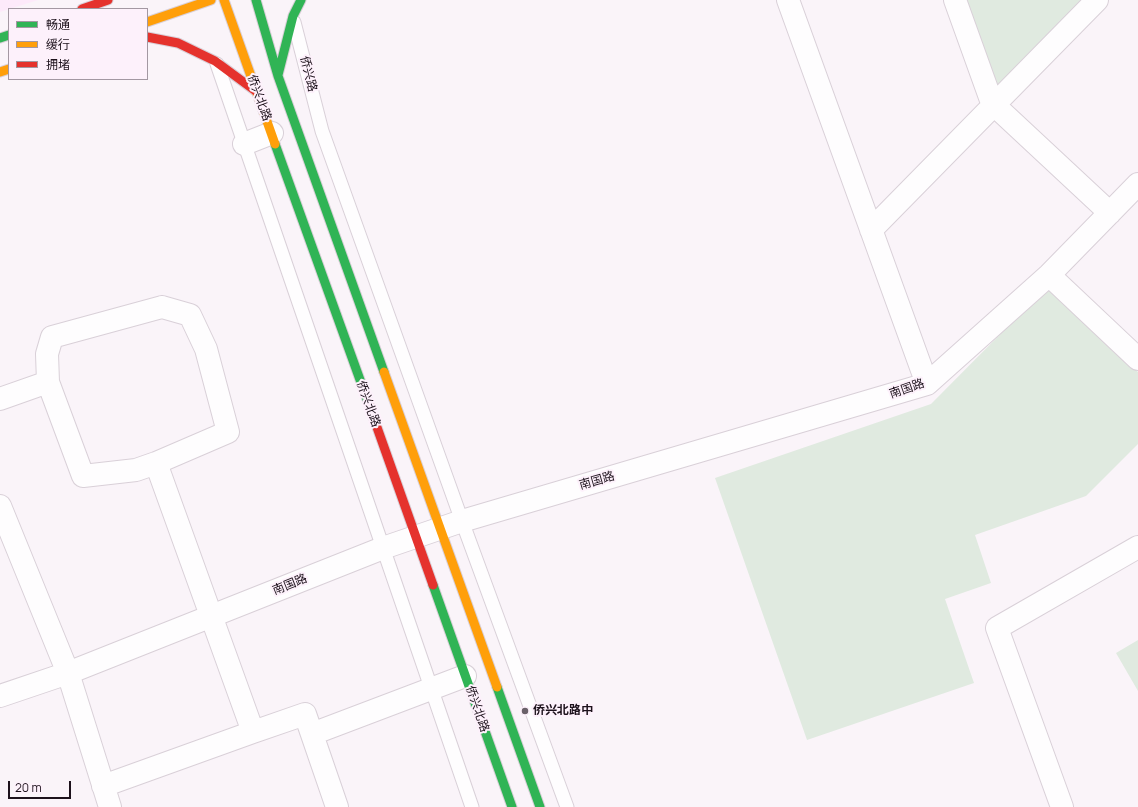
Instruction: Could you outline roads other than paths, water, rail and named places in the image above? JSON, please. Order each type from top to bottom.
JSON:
[{"type":"main road","points":[[85,8],[108,0]]},
{"type":"main road","points":[[148,22],[211,0]]},
{"type":"main road","name":"侨兴北路","points":[[224,0],[512,807]]},
{"type":"main road","name":"侨兴北路","points":[[256,0],[278,76],[540,807]]},
{"type":"main road","points":[[278,76],[293,16],[302,0]]},
{"type":"main road","points":[[148,37],[178,43],[216,61],[257,92]]},
{"type":"street","points":[[788,0],[927,384]]},
{"type":"street","points":[[955,0],[992,103],[1110,213]]},
{"type":"street","points":[[871,230],[1096,0]]},
{"type":"street","points":[[244,144],[272,132]]},
{"type":"street","name":"南国路","points":[[0,696],[68,674],[415,536],[927,384],[1049,275],[1110,213],[1134,195]]},
{"type":"street","points":[[1049,275],[1138,359]]},
{"type":"street","points":[[162,307],[190,315],[206,349],[228,432],[136,470],[83,476],[48,382],[47,354],[52,337],[162,307]]},
{"type":"street","points":[[0,399],[48,382]]},
{"type":"street","points":[[156,463],[252,732]]},
{"type":"street","points":[[0,506],[68,674],[110,807]]},
{"type":"street","points":[[1062,807],[998,628],[1138,547]]},
{"type":"street","points":[[312,734],[465,676]]},
{"type":"street","points":[[103,786],[305,714],[337,807]]},
{"type":"lane","name":"侨兴路","points":[[293,16],[322,131],[462,521]]},
{"type":"lane","points":[[216,61],[472,807]]},
{"type":"lane","points":[[462,521],[567,807]]},
{"type":"place","name":"侨兴北路中","points":[[525,711]]}]
